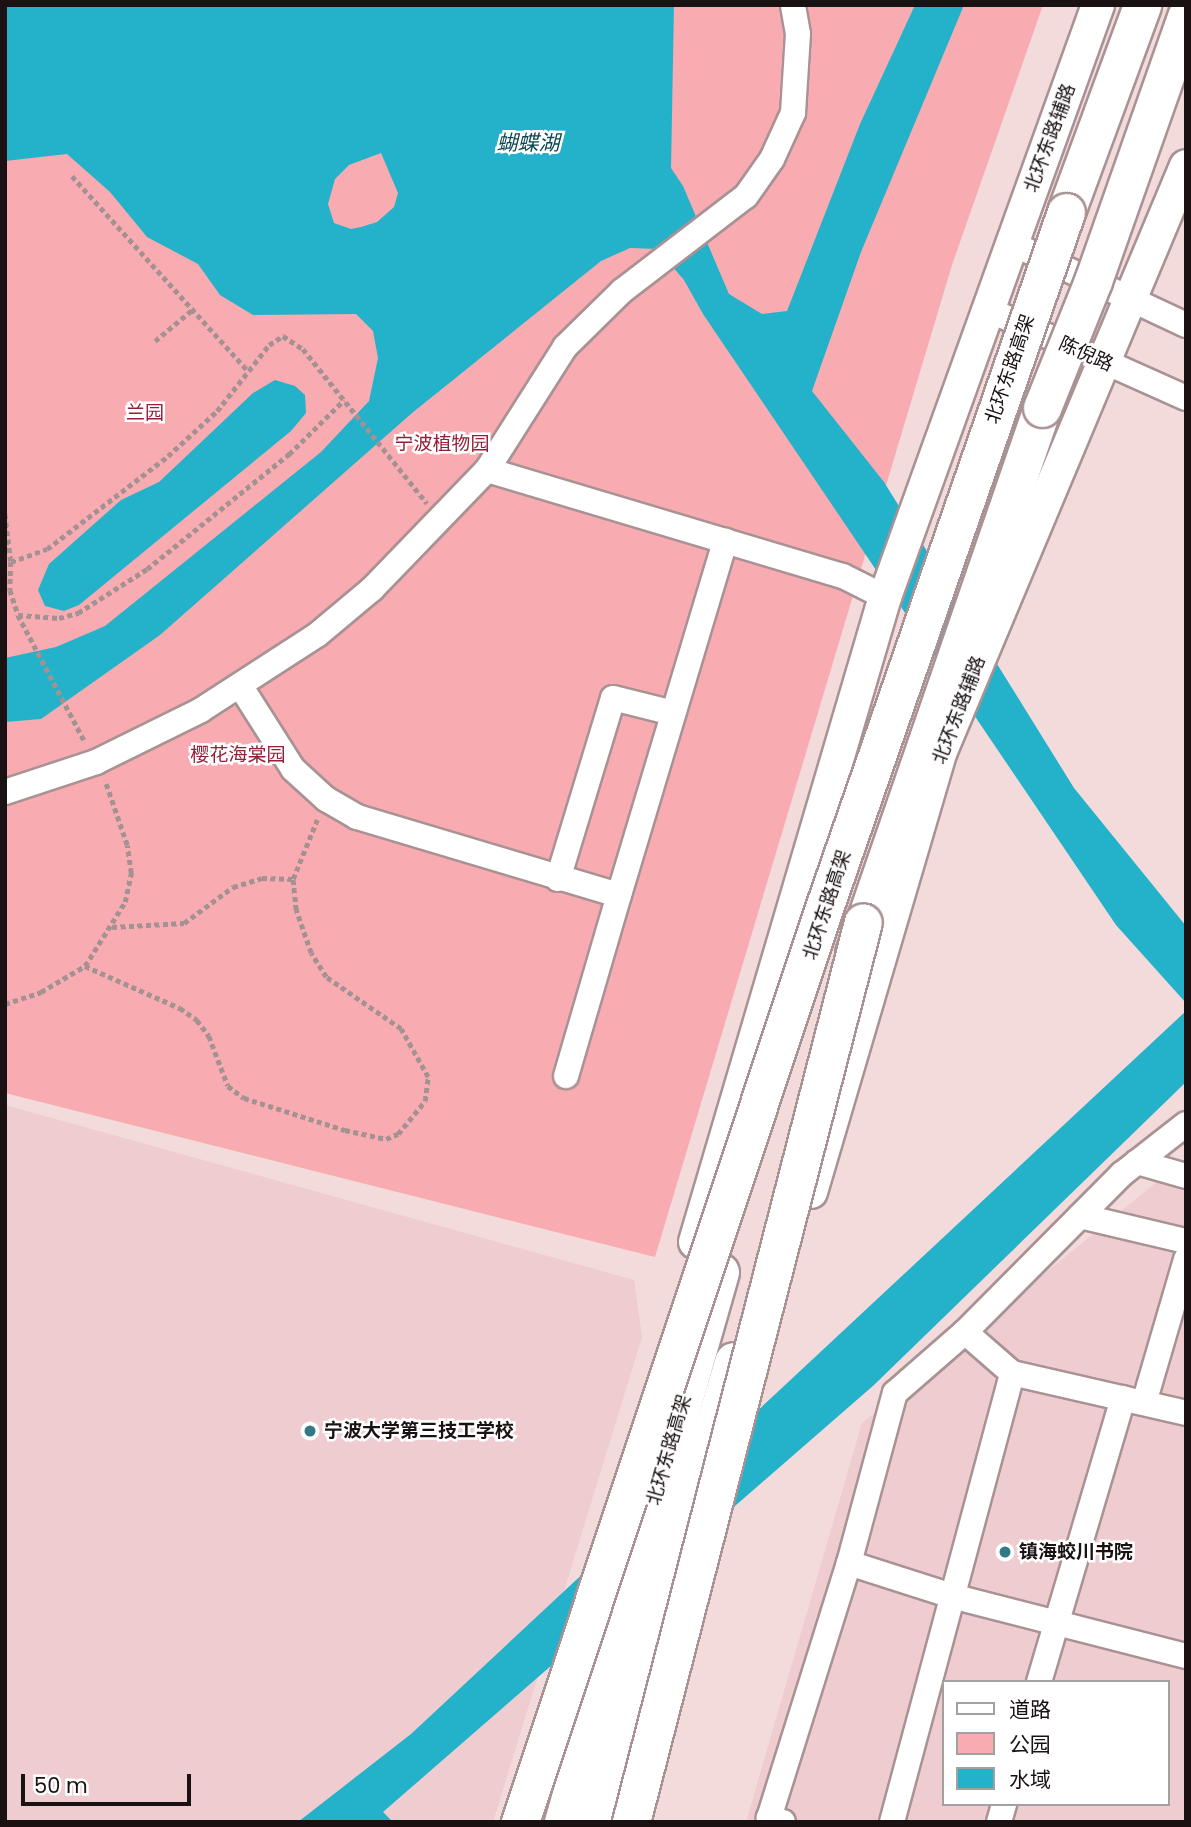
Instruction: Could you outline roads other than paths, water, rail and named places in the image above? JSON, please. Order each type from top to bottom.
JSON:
[{"type":"highway","name":"北环东路高架","points":[[563,1822],[823,911],[998,403],[1142,5]]},
{"type":"highway","name":"北环东路高架","points":[[596,1822],[863,922],[1042,408],[1093,281],[1186,17]]},
{"type":"highway","points":[[520,1822],[823,911]]},
{"type":"highway","points":[[631,1822],[863,922]]},
{"type":"main road","name":"北环东路辅路","points":[[527,1822],[865,657],[914,507],[1098,5]]},
{"type":"main road","name":"北环东路辅路","points":[[631,1822],[786,1274],[942,751],[1102,361],[1131,299],[1186,166]]},
{"type":"street","points":[[5,792],[96,762],[241,687],[317,635],[372,589],[487,470],[565,347],[622,291],[721,217],[753,187],[793,113],[798,44],[793,5]]},
{"type":"street","points":[[1011,243],[1186,325]]},
{"type":"street","name":"陈倪路","points":[[987,309],[1186,398]]},
{"type":"street","points":[[487,470],[843,576],[885,597]]},
{"type":"street","points":[[566,1076],[726,541]]},
{"type":"street","points":[[241,687],[293,769],[326,799],[357,817],[558,879],[620,895]]},
{"type":"street","points":[[558,879],[613,698],[673,713]]},
{"type":"street","points":[[783,1822],[769,1818],[849,1563],[895,1393],[965,1332],[1137,1162],[1186,1124]]},
{"type":"street","points":[[1137,1162],[1186,1177]]},
{"type":"street","points":[[1080,1216],[1186,1241]]},
{"type":"street","points":[[1040,1680],[1056,1623],[1133,1401],[1186,1259]]},
{"type":"street","points":[[965,1332],[1012,1373],[1186,1413]]},
{"type":"street","points":[[892,1822],[1012,1373]]},
{"type":"street","points":[[849,1563],[952,1596],[1186,1656]]},
{"type":"water","name":"蝴蝶湖","points":[[5,5],[674,5],[671,168],[683,186],[729,294],[762,314],[787,311],[860,124],[915,5],[964,5],[861,252],[812,391],[884,482],[1074,788],[1186,926],[1186,1003],[1116,925],[703,314],[684,280],[657,249],[630,248],[601,261],[412,413],[160,635],[41,719],[5,722],[5,658],[56,647],[105,626],[321,452],[369,401],[378,358],[373,331],[356,314],[253,315],[220,295],[198,264],[147,237],[110,192],[67,154],[5,161]],"holes":[[[381,153],[398,193],[394,207],[377,222],[351,229],[334,223],[328,204],[335,179],[349,165]]]},
{"type":"water","points":[[275,380],[295,386],[305,395],[306,413],[291,431],[79,605],[64,611],[45,606],[38,590],[49,564],[121,500],[159,482],[253,393]]},
{"type":"water","points":[[1186,1011],[1186,1082],[874,1385],[383,1812],[393,1822],[298,1822],[411,1734]]},
{"type":"place","name":"宁波大学第三技工学校","points":[[310,1431]]},
{"type":"place","name":"镇海蛟川书院","points":[[1005,1552]]},
{"type":"park label","name":"兰园","points":[[145,413]]},
{"type":"park label","name":"宁波植物园","points":[[442,444]]},
{"type":"park label","name":"樱花海棠园","points":[[238,755]]}]
